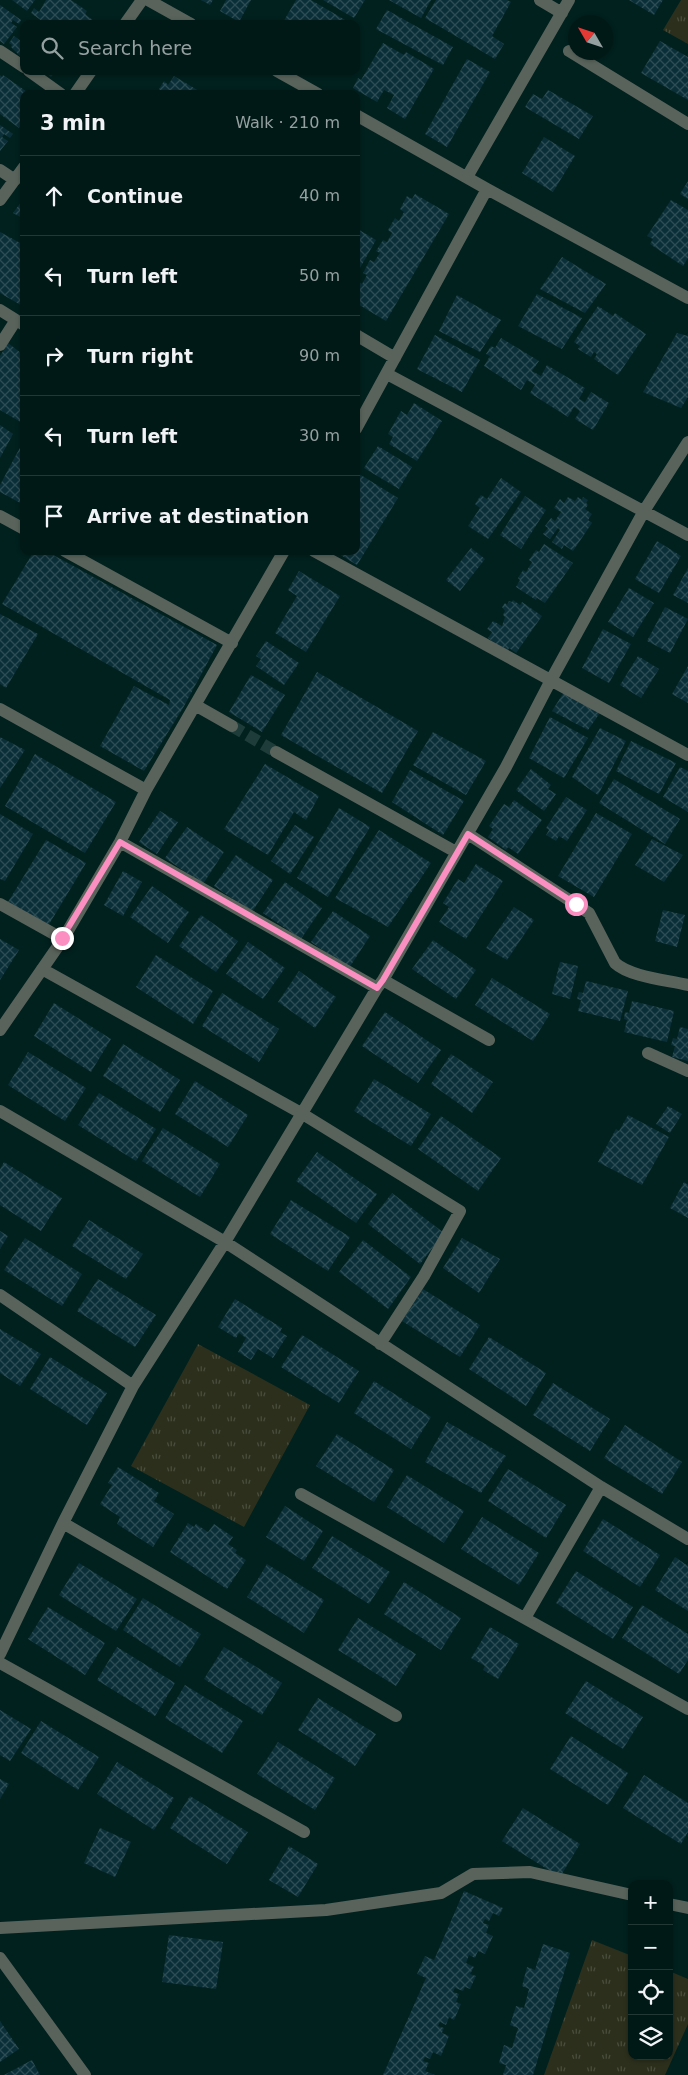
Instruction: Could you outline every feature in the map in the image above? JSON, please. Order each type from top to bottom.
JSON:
[{"type":"street","points":[[128,20],[142,0]]},
{"type":"street","points":[[148,0],[184,20]]},
{"type":"street","points":[[540,0],[562,13]]},
{"type":"street","points":[[467,178],[569,0]]},
{"type":"street","points":[[0,51],[20,64]]},
{"type":"street","points":[[584,60],[688,124]]},
{"type":"street","points":[[35,75],[55,90]]},
{"type":"street","points":[[79,90],[88,75]]},
{"type":"street","points":[[285,75],[311,90]]},
{"type":"street","points":[[360,117],[467,178],[688,298]]},
{"type":"street","points":[[0,170],[15,180]]},
{"type":"street","points":[[0,200],[20,173]]},
{"type":"street","points":[[360,421],[487,189]]},
{"type":"street","points":[[0,310],[20,323],[0,345]]},
{"type":"street","points":[[360,337],[396,358]]},
{"type":"street","points":[[387,374],[688,534]]},
{"type":"street","points":[[0,1654],[63,1523],[133,1386],[225,1242],[380,984],[506,767],[551,680],[644,511],[688,442]]},
{"type":"street","points":[[0,516],[20,527]]},
{"type":"street","points":[[72,555],[232,643]]},
{"type":"street","points":[[0,1030],[62,938],[120,842],[146,790],[282,555]]},
{"type":"street","points":[[321,555],[688,755]]},
{"type":"street","points":[[194,705],[232,726]]},
{"type":"street","points":[[0,709],[146,790]]},
{"type":"street","points":[[276,752],[456,852]]},
{"type":"street","points":[[468,834],[589,913],[615,963],[620,967],[642,975],[688,985]]},
{"type":"street","points":[[120,842],[380,984],[490,1040]]},
{"type":"street","points":[[0,904],[62,938]]},
{"type":"street","points":[[42,969],[301,1113],[460,1211],[424,1276],[380,1344]]},
{"type":"street","points":[[648,1053],[688,1071]]},
{"type":"street","points":[[0,1111],[225,1242],[601,1487],[688,1540]]},
{"type":"street","points":[[0,1295],[133,1386]]},
{"type":"street","points":[[525,1618],[601,1487]]},
{"type":"street","points":[[301,1494],[688,1709]]},
{"type":"street","points":[[63,1523],[396,1716]]},
{"type":"street","points":[[669,1528],[688,1531]]},
{"type":"street","points":[[0,1663],[304,1832]]},
{"type":"street","points":[[0,1928],[326,1910],[440,1894],[473,1874],[530,1872],[628,1894]]},
{"type":"street","points":[[673,1905],[688,1908]]},
{"type":"street","points":[[0,1958],[85,2075]]},
{"type":"green space","points":[[681,0],[688,0],[688,44],[663,30]]},
{"type":"green space","points":[[198,1344],[310,1405],[244,1527],[131,1466]]},
{"type":"green space","points":[[592,1940],[628,1954],[628,2060],[672,2060],[665,2075],[544,2075]]},
{"type":"green space","points":[[673,1973],[688,1979],[688,2024],[673,2057]]},
{"type":"building","points":[[12,0],[35,0],[27,11]]},
{"type":"building","points":[[46,0],[71,0],[87,11],[85,14],[93,20],[41,20],[31,13],[34,8],[39,12]]},
{"type":"building","points":[[201,0],[213,0],[210,5]]},
{"type":"building","points":[[226,0],[251,0],[240,20],[236,20],[220,11]]},
{"type":"building","points":[[296,0],[311,0],[345,20],[284,20]]},
{"type":"building","points":[[323,0],[365,0],[354,18]]},
{"type":"building","points":[[389,0],[431,0],[421,18]]},
{"type":"building","points":[[436,0],[507,0],[511,2],[492,36],[504,44],[495,59],[425,18]]},
{"type":"building","points":[[629,0],[663,0],[654,15]]},
{"type":"building","points":[[0,5],[21,20],[19,24],[13,20],[11,23],[17,27],[4,44],[0,41]]},
{"type":"building","points":[[387,10],[453,47],[443,65],[376,29]]},
{"type":"building","points":[[14,36],[20,40],[20,56],[11,47],[12,45],[9,43]]},
{"type":"building","points":[[660,41],[688,57],[688,100],[641,73]]},
{"type":"building","points":[[383,43],[404,55],[406,52],[434,69],[405,119],[387,108],[394,95],[384,90],[377,102],[360,92],[360,90],[353,88],[358,78],[361,80]]},
{"type":"building","points":[[467,59],[490,72],[447,147],[425,134]]},
{"type":"building","points":[[0,75],[2,77],[3,75],[24,90],[20,90],[20,127],[19,128],[0,114]]},
{"type":"building","points":[[174,76],[197,90],[159,89],[164,81],[168,85]]},
{"type":"building","points":[[548,90],[593,116],[579,139],[525,107],[533,94],[542,99]]},
{"type":"building","points":[[0,125],[13,134],[10,138],[4,134],[2,137],[8,141],[0,151]]},
{"type":"building","points":[[544,137],[575,156],[553,192],[522,173]]},
{"type":"building","points":[[688,181],[688,199],[680,194]]},
{"type":"building","points":[[415,194],[449,214],[386,321],[360,305],[360,283],[362,284],[367,275],[363,273],[370,260],[374,262],[380,253],[376,251],[383,240],[387,242],[392,233],[388,230],[395,218],[399,221],[404,212],[400,209],[407,196],[412,199]]},
{"type":"building","points":[[671,200],[688,210],[688,258],[683,266],[650,244],[653,239],[647,236]]},
{"type":"building","points":[[20,203],[20,217],[13,213]]},
{"type":"building","points":[[360,230],[376,240],[360,268]]},
{"type":"building","points":[[0,232],[20,243],[20,305],[0,293]]},
{"type":"building","points":[[562,257],[606,284],[585,313],[540,289]]},
{"type":"building","points":[[537,294],[582,318],[562,349],[518,326]]},
{"type":"building","points":[[457,295],[501,320],[480,352],[439,331]]},
{"type":"building","points":[[598,306],[613,316],[615,313],[646,334],[618,375],[594,359],[597,354],[594,352],[591,357],[578,349],[580,346],[574,342]]},
{"type":"building","points":[[677,333],[688,336],[688,397],[681,408],[643,392]]},
{"type":"building","points":[[435,335],[480,360],[462,392],[417,369]]},
{"type":"building","points":[[501,338],[539,361],[532,371],[541,376],[547,365],[585,388],[579,399],[585,402],[591,392],[609,403],[593,430],[575,419],[580,411],[574,407],[568,417],[530,393],[535,385],[527,380],[521,390],[484,366],[490,356],[486,354],[491,346],[495,348]]},
{"type":"building","points":[[8,343],[20,352],[20,422],[0,410],[0,356]]},
{"type":"building","points":[[414,403],[442,421],[417,461],[389,444],[393,437],[388,434],[401,411],[407,415]]},
{"type":"building","points":[[0,425],[13,434],[0,458]]},
{"type":"building","points":[[378,446],[412,467],[399,489],[364,468]]},
{"type":"building","points":[[20,448],[20,503],[0,492],[0,485]]},
{"type":"building","points":[[360,474],[398,498],[357,565],[341,555],[360,555]]},
{"type":"building","points":[[501,478],[521,492],[488,539],[468,526],[480,508],[475,504],[481,495],[487,499]]},
{"type":"building","points":[[525,496],[546,510],[521,549],[500,535]]},
{"type":"building","points":[[568,497],[575,501],[578,497],[582,500],[583,497],[588,500],[586,503],[588,505],[585,509],[592,514],[588,520],[592,523],[573,551],[564,545],[562,549],[552,542],[560,530],[558,528],[550,539],[543,534],[548,528],[545,526],[551,518],[555,521],[561,512],[554,508],[560,499],[564,503]]},
{"type":"building","points":[[657,541],[681,556],[659,593],[635,579]]},
{"type":"building","points":[[544,544],[573,563],[545,603],[537,598],[536,600],[516,587],[520,580],[518,578],[523,570],[526,572],[532,562],[529,560],[536,550],[539,552]]},
{"type":"building","points":[[471,548],[485,559],[460,591],[446,580]]},
{"type":"building","points":[[32,555],[53,555],[217,645],[183,708],[144,771],[100,746],[134,686],[169,705],[170,700],[2,604]]},
{"type":"building","points":[[688,568],[688,603],[673,595]]},
{"type":"building","points":[[299,571],[340,596],[306,652],[275,633],[297,596],[288,590]]},
{"type":"building","points":[[629,588],[654,603],[633,637],[608,622]]},
{"type":"building","points":[[513,600],[520,605],[522,602],[542,616],[516,653],[509,648],[507,652],[488,638],[492,632],[487,629],[493,621],[502,626],[505,611],[502,607],[505,603],[507,605],[509,601],[512,602]]},
{"type":"building","points":[[665,607],[688,619],[670,653],[647,641]]},
{"type":"building","points":[[0,614],[38,634],[6,688],[0,684]]},
{"type":"building","points":[[603,629],[631,644],[609,683],[582,668]]},
{"type":"building","points":[[266,641],[299,663],[284,685],[256,666],[261,659],[256,656]]},
{"type":"building","points":[[638,656],[659,669],[641,698],[620,685]]},
{"type":"building","points":[[688,666],[688,703],[672,694]]},
{"type":"building","points":[[317,672],[418,731],[382,793],[281,735]]},
{"type":"building","points":[[251,675],[285,695],[262,732],[229,712]]},
{"type":"building","points":[[564,692],[600,713],[588,730],[552,711]]},
{"type":"building","points":[[550,717],[588,738],[564,778],[529,758]]},
{"type":"building","points":[[600,728],[626,741],[598,795],[572,777]]},
{"type":"building","points":[[433,732],[486,761],[466,795],[413,765]]},
{"type":"building","points":[[0,737],[25,750],[0,788]]},
{"type":"building","points":[[631,741],[676,763],[659,794],[616,771]]},
{"type":"building","points":[[35,754],[116,802],[85,853],[5,806]]},
{"type":"building","points":[[265,764],[319,796],[306,820],[294,812],[268,855],[224,829]]},
{"type":"building","points":[[680,767],[688,771],[688,812],[663,797]]},
{"type":"building","points":[[531,769],[551,785],[548,789],[556,794],[544,811],[516,790]]},
{"type":"building","points":[[410,770],[464,801],[443,835],[392,802]]},
{"type":"building","points":[[614,779],[680,819],[665,844],[599,803]]},
{"type":"building","points":[[566,797],[587,810],[567,841],[559,836],[556,841],[546,835],[549,830],[546,828]]},
{"type":"building","points":[[514,800],[542,820],[518,854],[508,847],[506,850],[488,837],[493,829],[489,826],[504,804],[509,807]]},
{"type":"building","points":[[339,808],[370,827],[328,897],[297,878]]},
{"type":"building","points":[[160,811],[178,822],[157,854],[139,842]]},
{"type":"building","points":[[596,813],[632,834],[594,897],[558,876]]},
{"type":"building","points":[[0,814],[33,834],[5,881],[0,879]]},
{"type":"building","points":[[295,825],[314,837],[290,874],[271,861]]},
{"type":"building","points":[[187,827],[224,852],[203,884],[165,858]]},
{"type":"building","points":[[379,830],[431,863],[388,927],[335,898]]},
{"type":"building","points":[[652,839],[683,855],[664,882],[635,865]]},
{"type":"building","points":[[46,840],[86,863],[48,926],[8,902]]},
{"type":"building","points":[[236,855],[273,880],[252,912],[214,886]]},
{"type":"building","points":[[476,864],[503,881],[466,939],[439,922],[449,907],[443,903],[458,879],[464,883]]},
{"type":"building","points":[[123,871],[142,882],[123,916],[104,905]]},
{"type":"building","points":[[285,882],[322,908],[301,939],[263,913]]},
{"type":"building","points":[[152,886],[189,912],[168,943],[130,917]]},
{"type":"building","points":[[514,907],[534,920],[507,960],[486,948]]},
{"type":"building","points":[[663,910],[685,915],[677,947],[655,941]]},
{"type":"building","points":[[333,911],[370,936],[349,968],[311,942]]},
{"type":"building","points":[[201,915],[238,941],[216,972],[179,946]]},
{"type":"building","points":[[0,939],[19,950],[0,980]]},
{"type":"building","points":[[433,940],[476,970],[456,999],[412,969]]},
{"type":"building","points":[[248,942],[285,968],[263,999],[226,974]]},
{"type":"building","points":[[156,955],[213,991],[193,1024],[136,987]]},
{"type":"building","points":[[560,962],[578,966],[570,999],[552,994]]},
{"type":"building","points":[[299,971],[336,997],[315,1028],[278,1002]]},
{"type":"building","points":[[492,978],[550,1014],[533,1041],[475,1005]]},
{"type":"building","points":[[586,981],[628,991],[620,1021],[578,1011],[581,1000],[577,999],[579,992],[583,993]]},
{"type":"building","points":[[222,993],[279,1029],[259,1062],[202,1026]]},
{"type":"building","points":[[632,1001],[674,1011],[667,1042],[624,1032],[627,1020],[624,1019],[625,1012],[629,1013]]},
{"type":"building","points":[[54,1003],[111,1039],[91,1072],[34,1036]]},
{"type":"building","points":[[385,1012],[441,1050],[418,1083],[362,1046]]},
{"type":"building","points":[[680,1027],[688,1029],[688,1061],[672,1057],[675,1046],[671,1045],[673,1038],[677,1039]]},
{"type":"building","points":[[123,1044],[180,1080],[160,1112],[103,1076]]},
{"type":"building","points":[[28,1052],[86,1088],[65,1121],[8,1085]]},
{"type":"building","points":[[451,1054],[493,1082],[472,1113],[431,1084]]},
{"type":"building","points":[[374,1079],[431,1114],[411,1146],[354,1111]]},
{"type":"building","points":[[195,1081],[248,1115],[228,1147],[175,1114]]},
{"type":"building","points":[[99,1093],[156,1129],[136,1161],[78,1125]]},
{"type":"building","points":[[668,1106],[682,1114],[670,1133],[656,1124]]},
{"type":"building","points":[[628,1115],[669,1137],[642,1185],[598,1162],[616,1129],[619,1131]]},
{"type":"building","points":[[441,1116],[501,1158],[478,1191],[418,1149]]},
{"type":"building","points":[[163,1128],[220,1164],[200,1197],[142,1161]]},
{"type":"building","points":[[317,1152],[377,1194],[356,1223],[296,1181]]},
{"type":"building","points":[[4,1162],[62,1198],[41,1231],[0,1205],[0,1169]]},
{"type":"building","points":[[684,1182],[688,1185],[688,1218],[670,1208]]},
{"type":"building","points":[[392,1193],[444,1233],[420,1264],[368,1224]]},
{"type":"building","points":[[291,1200],[350,1237],[328,1271],[270,1234]]},
{"type":"building","points":[[89,1220],[143,1254],[126,1279],[72,1246]]},
{"type":"building","points":[[0,1231],[8,1236],[0,1249]]},
{"type":"building","points":[[25,1238],[82,1274],[62,1306],[4,1270]]},
{"type":"building","points":[[462,1238],[500,1259],[479,1293],[443,1268]]},
{"type":"building","points":[[363,1240],[411,1277],[388,1309],[339,1272]]},
{"type":"building","points":[[98,1279],[156,1315],[135,1347],[77,1311]]},
{"type":"building","points":[[423,1289],[480,1325],[460,1357],[402,1321]]},
{"type":"building","points":[[235,1299],[282,1328],[280,1332],[287,1336],[273,1358],[258,1349],[251,1360],[238,1352],[246,1338],[239,1333],[236,1338],[218,1327]]},
{"type":"building","points":[[0,1329],[41,1354],[20,1386],[0,1373]]},
{"type":"building","points":[[302,1335],[359,1371],[339,1403],[281,1367]]},
{"type":"building","points":[[489,1337],[546,1373],[526,1406],[469,1369]]},
{"type":"building","points":[[50,1357],[107,1393],[87,1425],[30,1389]]},
{"type":"building","points":[[374,1381],[431,1417],[411,1449],[354,1413]]},
{"type":"building","points":[[553,1383],[610,1419],[590,1451],[533,1415]]},
{"type":"building","points":[[447,1422],[506,1456],[481,1493],[425,1462]]},
{"type":"building","points":[[625,1425],[682,1462],[662,1494],[604,1458]]},
{"type":"building","points":[[337,1434],[394,1470],[374,1502],[316,1466]]},
{"type":"building","points":[[118,1467],[159,1493],[154,1501],[174,1514],[153,1547],[117,1524],[120,1517],[100,1504],[112,1485],[108,1483]]},
{"type":"building","points":[[508,1469],[566,1505],[546,1538],[488,1501]]},
{"type":"building","points":[[407,1475],[464,1511],[444,1543],[387,1507]]},
{"type":"building","points":[[285,1506],[323,1531],[304,1561],[266,1537]]},
{"type":"building","points":[[482,1517],[539,1553],[519,1585],[461,1549]]},
{"type":"building","points":[[603,1519],[660,1555],[640,1587],[583,1551]]},
{"type":"building","points":[[188,1523],[194,1527],[196,1524],[208,1532],[214,1524],[233,1537],[228,1544],[237,1550],[235,1553],[246,1560],[227,1589],[170,1552]]},
{"type":"building","points":[[332,1536],[390,1572],[369,1604],[312,1568]]},
{"type":"building","points":[[675,1557],[688,1566],[688,1611],[655,1590]]},
{"type":"building","points":[[79,1563],[137,1599],[116,1631],[59,1595]]},
{"type":"building","points":[[267,1564],[324,1600],[304,1633],[247,1597]]},
{"type":"building","points":[[576,1571],[633,1607],[613,1639],[556,1603]]},
{"type":"building","points":[[404,1582],[461,1618],[441,1650],[384,1614]]},
{"type":"building","points":[[143,1598],[201,1634],[180,1667],[123,1630]]},
{"type":"building","points":[[642,1605],[688,1634],[688,1660],[679,1674],[622,1638]]},
{"type":"building","points":[[48,1607],[105,1643],[85,1675],[28,1639]]},
{"type":"building","points":[[358,1618],[416,1654],[396,1686],[338,1650]]},
{"type":"building","points":[[490,1627],[519,1644],[498,1679],[483,1670],[485,1666],[471,1658]]},
{"type":"building","points":[[117,1647],[175,1683],[155,1716],[97,1680]]},
{"type":"building","points":[[224,1647],[282,1683],[262,1715],[204,1679]]},
{"type":"building","points":[[586,1681],[643,1717],[623,1749],[565,1713]]},
{"type":"building","points":[[185,1685],[243,1721],[222,1753],[165,1718]]},
{"type":"building","points":[[318,1698],[376,1734],[355,1766],[298,1730]]},
{"type":"building","points":[[0,1710],[31,1729],[10,1761],[0,1755]]},
{"type":"building","points":[[41,1721],[99,1757],[78,1790],[21,1753]]},
{"type":"building","points":[[571,1736],[628,1773],[608,1805],[550,1769]]},
{"type":"building","points":[[278,1742],[335,1778],[315,1810],[257,1774]]},
{"type":"building","points":[[117,1762],[174,1798],[154,1830],[97,1794]]},
{"type":"building","points":[[644,1775],[688,1803],[688,1832],[681,1844],[623,1808]]},
{"type":"building","points":[[0,1779],[9,1784],[0,1799]]},
{"type":"building","points":[[190,1796],[248,1832],[227,1864],[170,1828]]},
{"type":"building","points":[[523,1808],[580,1844],[560,1877],[502,1841]]},
{"type":"building","points":[[100,1828],[131,1842],[115,1877],[84,1863]]},
{"type":"building","points":[[289,1846],[318,1864],[298,1897],[269,1880]]},
{"type":"building","points":[[464,1891],[503,1908],[499,1916],[493,1913],[489,1921],[485,1919],[483,1923],[489,1925],[486,1933],[493,1936],[485,1954],[478,1951],[475,1958],[469,1955],[466,1963],[474,1967],[470,1974],[476,1976],[470,1989],[465,1987],[463,1991],[455,1988],[453,1992],[459,1994],[456,2002],[461,2004],[454,2020],[449,2017],[446,2025],[440,2022],[438,2026],[444,2028],[442,2033],[449,2036],[441,2056],[433,2052],[430,2059],[425,2057],[423,2061],[429,2063],[425,2071],[435,2075],[383,2075],[426,1978],[417,1974],[425,1956],[434,1960]]},
{"type":"building","points":[[169,1935],[223,1942],[216,1989],[162,1982]]},
{"type":"building","points":[[543,1944],[570,1953],[533,2075],[503,2075],[506,2065],[499,2063],[504,2045],[512,2048],[518,2028],[510,2025],[516,2006],[524,2008],[529,1989],[522,1986],[527,1967],[535,1970]]},
{"type":"building","points":[[0,2021],[19,2049],[0,2062]]},
{"type":"building","points":[[32,2060],[40,2075],[4,2075]]},
{"type":"tunnel","points":[[232,726],[276,752]]},
{"type":"route","points":[[62,938],[120,842],[377,988],[468,834],[576,904]]}]
